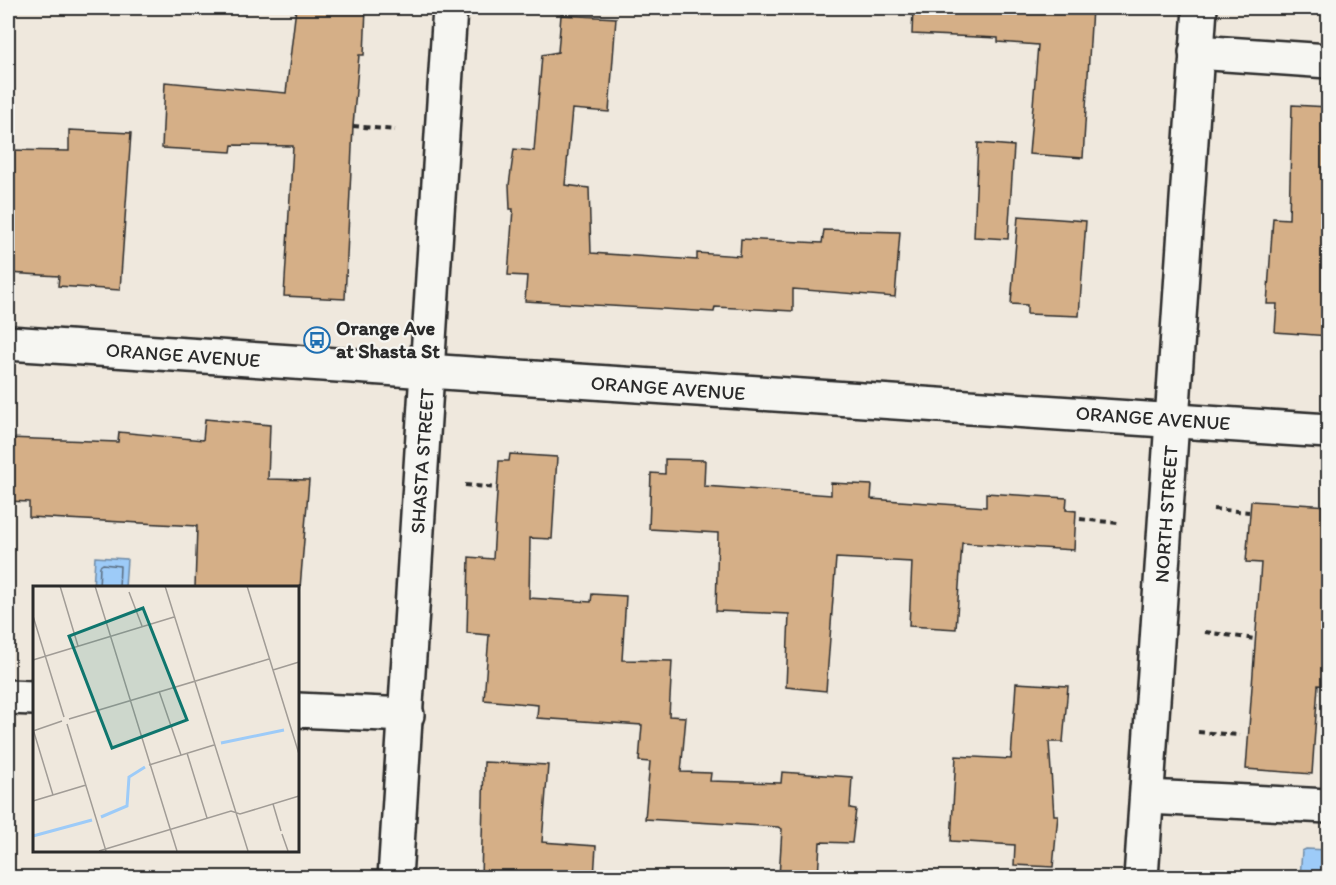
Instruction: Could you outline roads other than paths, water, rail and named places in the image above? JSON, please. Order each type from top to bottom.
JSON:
[{"type":"street","name":"SHASTA STREET","points":[[395,878],[450,8]]},
{"type":"street","name":"NORTH STREET","points":[[1141,878],[1200,8]]},
{"type":"street","points":[[1196,52],[1329,61]]},
{"type":"street","name":"ORANGE AVENUE","points":[[8,343],[1329,431]]},
{"type":"street","points":[[8,697],[33,698]]},
{"type":"street","points":[[298,710],[406,716]]},
{"type":"street","points":[[1147,797],[1329,806]]},
{"type":"water","points":[[95,557],[127,559],[125,586],[93,586]]},
{"type":"water","points":[[1306,849],[1328,850],[1328,877],[1300,877],[1302,851]]},
{"type":"place","name":"Orange Ave at Shasta St","points":[[317,340]]}]
